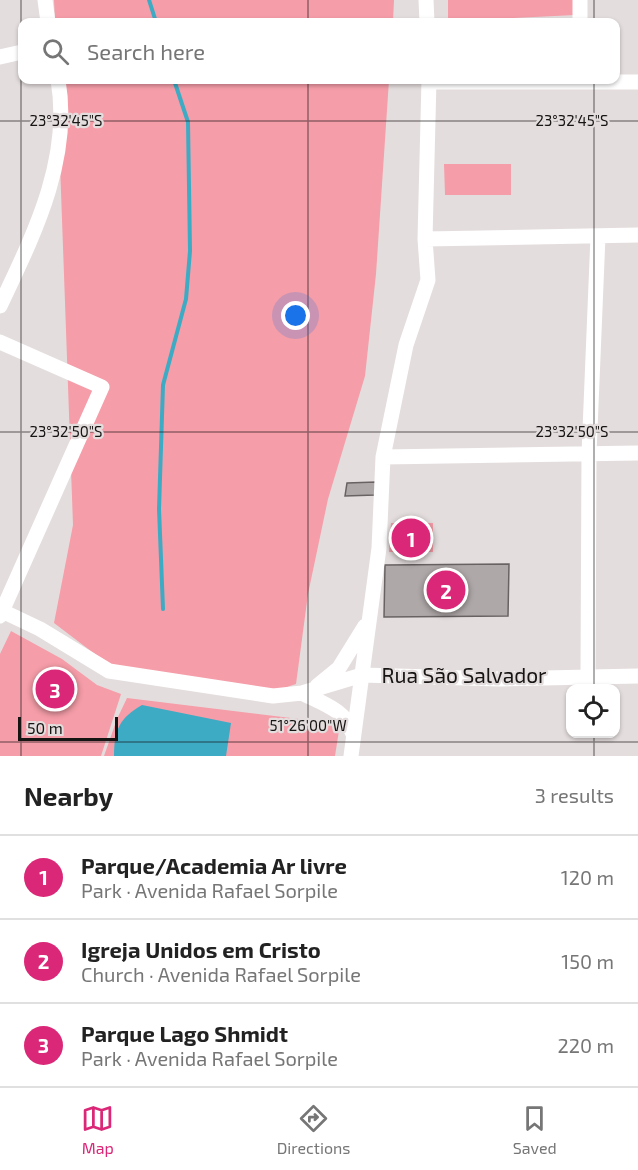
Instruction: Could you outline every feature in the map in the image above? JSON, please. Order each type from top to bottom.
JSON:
[{"type":"street","points":[[45,0],[47,18]]},
{"type":"street","points":[[426,0],[427,18]]},
{"type":"street","points":[[580,0],[580,18]]},
{"type":"street","points":[[0,57],[18,53]]},
{"type":"street","points":[[620,82],[638,82]]},
{"type":"street","points":[[0,306],[36,228],[54,174],[62,103],[59,84]]},
{"type":"street","points":[[351,756],[352,732],[379,548],[383,457],[406,345],[428,280],[425,239],[429,84]]},
{"type":"street","points":[[425,239],[638,235]]},
{"type":"street","points":[[588,675],[589,454],[598,236]]},
{"type":"street","points":[[0,342],[102,387],[1,612]]},
{"type":"street","points":[[383,457],[638,453]]},
{"type":"street","name":"Rua São Salvador","points":[[1,612],[40,629],[109,671],[273,696],[307,691],[362,675],[500,679],[588,675],[638,676]]},
{"type":"street","points":[[352,732],[349,722],[341,714],[307,691],[339,668],[369,618]]},
{"type":"shaded area","points":[[54,0],[394,0],[393,18],[55,18]]},
{"type":"shaded area","points":[[448,0],[575,0],[575,15],[448,18]]},
{"type":"shaded area","points":[[57,84],[389,84],[376,274],[365,376],[328,499],[308,594],[296,684],[278,690],[108,664],[54,623],[73,525]]},
{"type":"shaded area","points":[[444,164],[511,164],[511,195],[445,195]]},
{"type":"shaded area","points":[[391,523],[433,523],[433,552],[389,552]]},
{"type":"shaded area","points":[[11,631],[62,659],[97,685],[121,694],[101,756],[0,756],[0,654]]},
{"type":"shaded area","points":[[127,698],[340,724],[335,756],[104,756]]},
{"type":"water","points":[[142,705],[231,723],[226,756],[114,756],[115,739],[119,726],[128,715]]},
{"type":"building","points":[[376,482],[375,495],[345,496],[347,483]]},
{"type":"building","points":[[509,564],[508,616],[384,617],[385,565]]},
{"type":"waterway","points":[[149,0],[155,18]]},
{"type":"waterway","points":[[163,609],[159,509],[163,385],[186,299],[190,251],[188,122],[175,84]]},
{"type":"place","name":"Parque/Academia Ar livre","points":[[411,538]]},
{"type":"place","name":"Igreja Unidos em Cristo","points":[[446,590]]},
{"type":"place","name":"Parque Lago Shmidt","points":[[55,689]]}]
